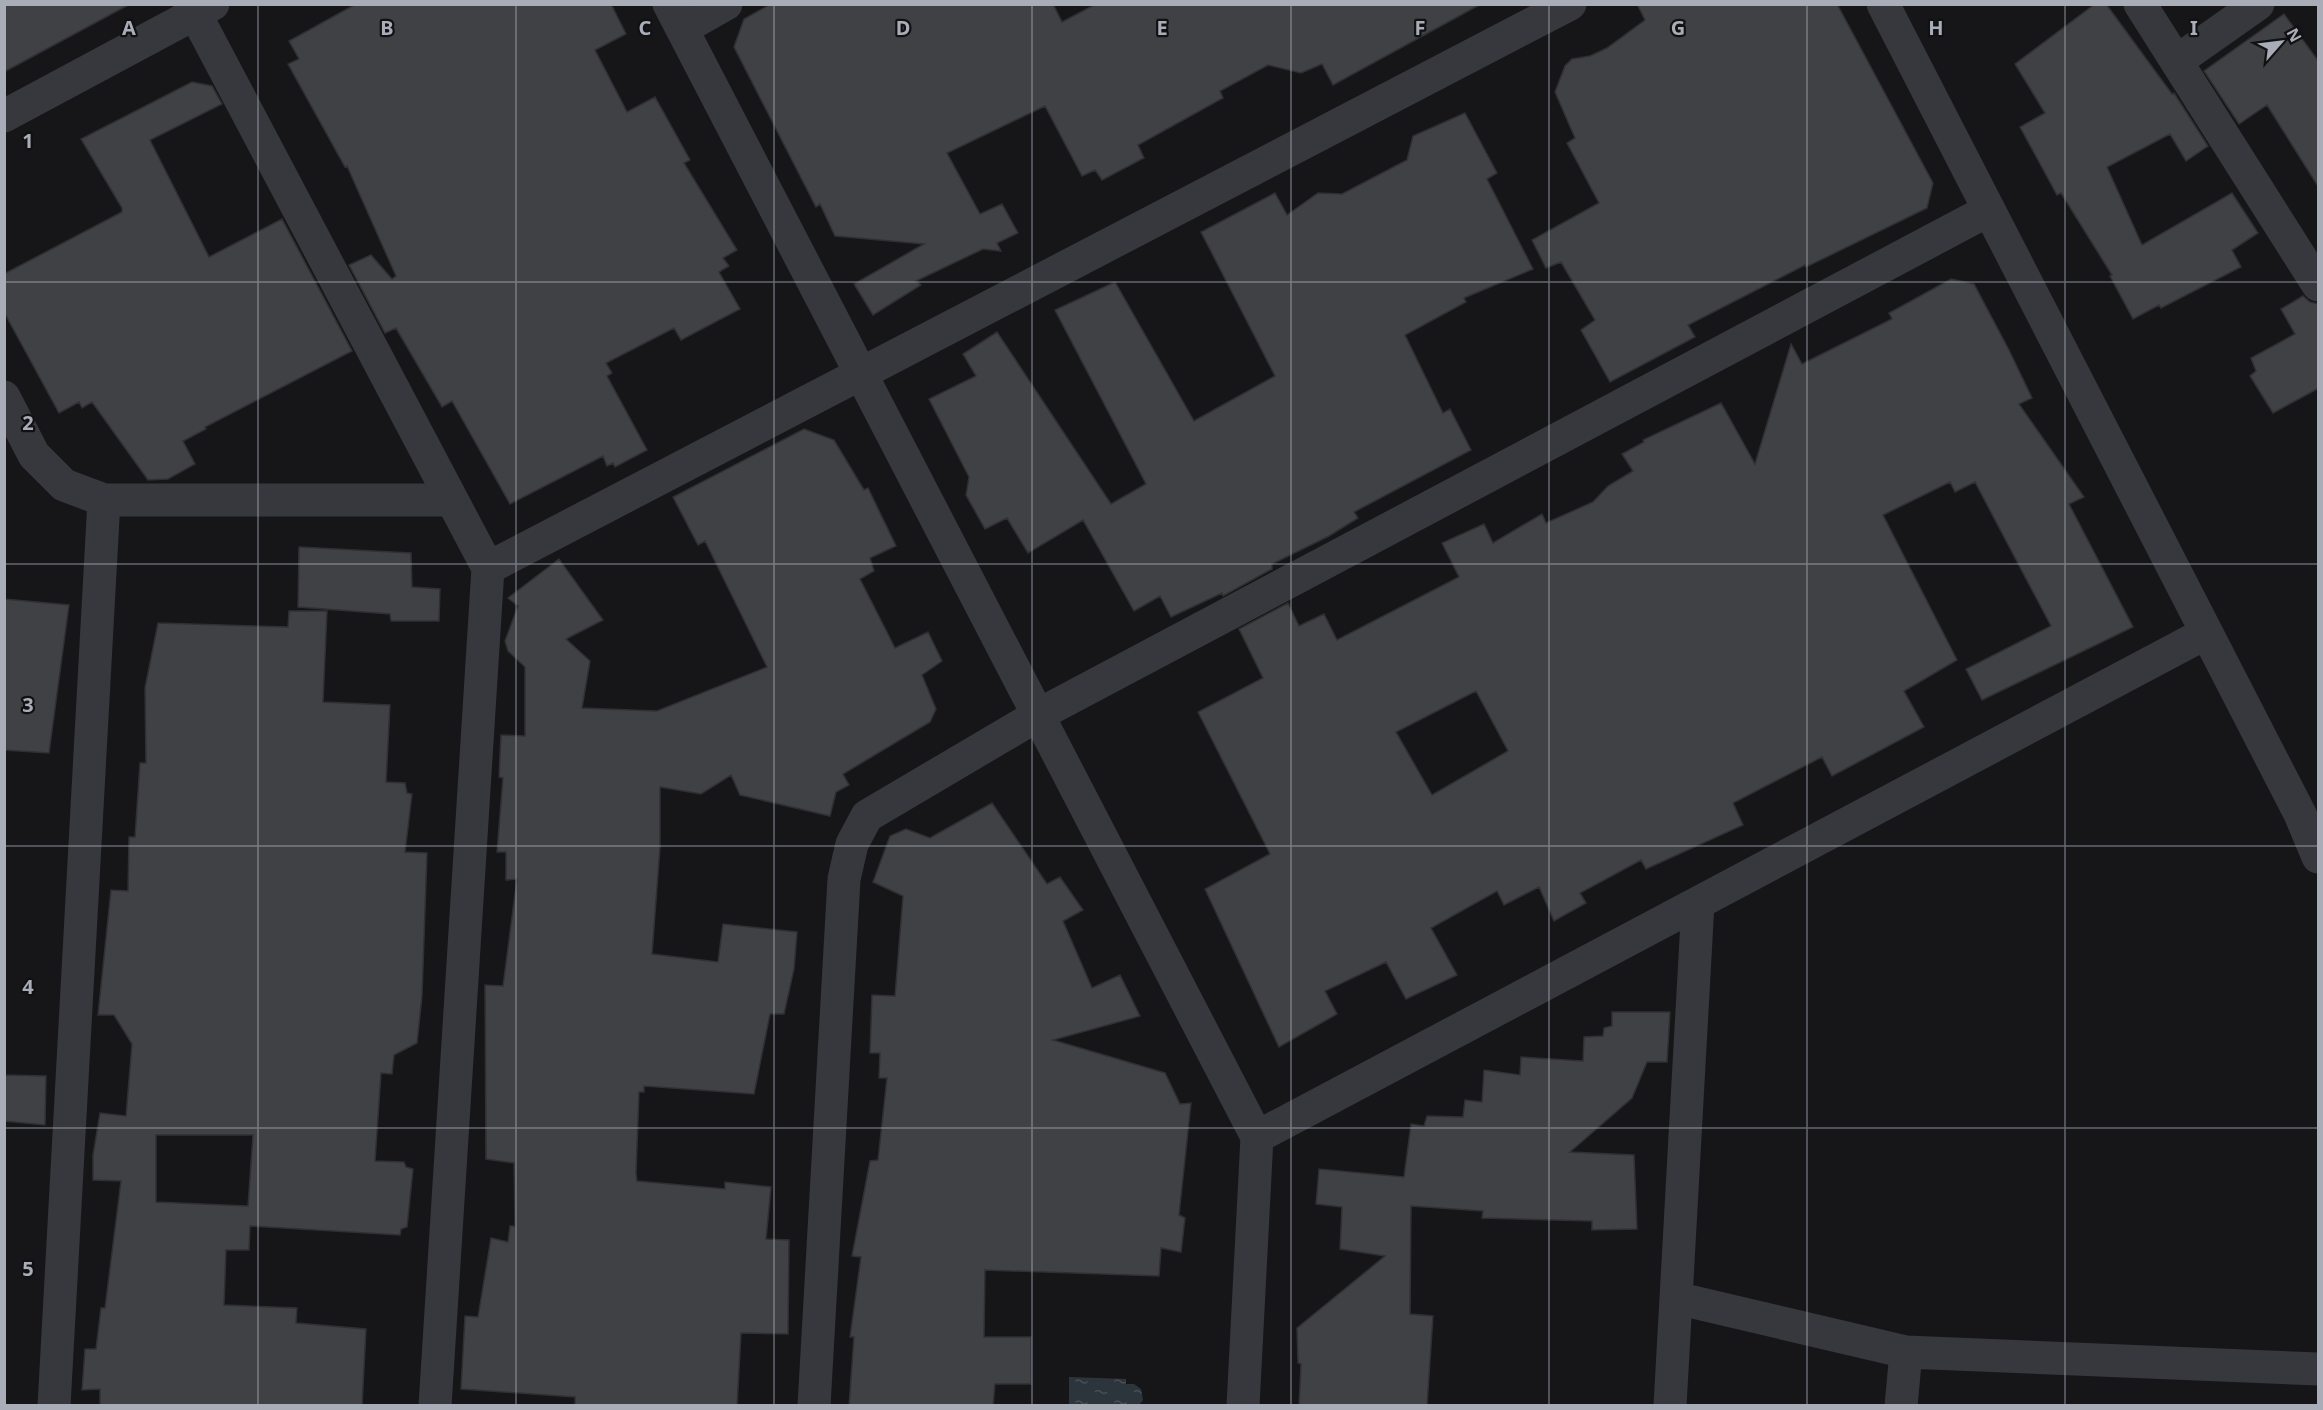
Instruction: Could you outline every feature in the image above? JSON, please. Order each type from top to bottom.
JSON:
[{"type":"street","points":[[726,4],[676,17],[1257,1137],[1243,1406]]},
{"type":"street","points":[[488,568],[1570,4]]},
{"type":"street","points":[[2140,4],[2319,285]]},
{"type":"street","points":[[2177,61],[2258,4]]},
{"type":"street","points":[[1884,5],[2206,633],[2309,809],[2319,857]]},
{"type":"street","points":[[4,116],[200,8],[488,568],[435,1406]]},
{"type":"street","points":[[814,1406],[844,879],[852,844],[867,816],[1038,715],[1989,210]]},
{"type":"street","points":[[4,398],[34,455],[64,485],[104,500],[452,500]]},
{"type":"street","points":[[54,1406],[104,500]]},
{"type":"street","points":[[1257,1137],[2206,633]]},
{"type":"street","points":[[1670,1406],[1698,903]]},
{"type":"street","points":[[1676,1298],[1906,1352],[2319,1369]]},
{"type":"street","points":[[1901,1406],[1906,1352]]},
{"type":"water","points":[[1069,1377],[1126,1379],[1126,1384],[1134,1384],[1141,1389],[1143,1400],[1139,1405],[1069,1405]]},
{"type":"building","points":[[4,4],[130,4],[4,72]]},
{"type":"building","points":[[356,4],[611,4],[626,34],[595,50],[627,112],[655,97],[690,160],[684,163],[737,250],[723,258],[729,266],[719,272],[740,309],[681,340],[674,328],[606,363],[612,373],[607,376],[647,450],[615,467],[613,463],[607,466],[603,456],[510,504],[452,401],[442,407],[396,328],[385,333],[349,265],[371,255],[392,279],[396,276],[347,166],[345,167],[288,64],[299,59],[289,41]]},
{"type":"building","points":[[771,4],[1053,4],[1062,22],[1096,4],[1481,4],[1333,85],[1322,64],[1301,73],[1268,65],[1220,91],[1223,98],[1138,145],[1144,158],[1102,180],[1095,170],[1082,176],[1045,106],[947,153],[980,214],[1002,204],[1018,233],[997,243],[1001,251],[983,249],[916,281],[921,285],[873,315],[854,284],[924,244],[835,236],[820,204],[816,207],[734,47],[744,19]]},
{"type":"building","points":[[1637,4],[1837,4],[1933,183],[1927,208],[1806,267],[1805,265],[1688,325],[1695,337],[1610,382],[1581,330],[1595,320],[1561,262],[1546,268],[1532,240],[1599,203],[1567,143],[1575,138],[1555,92],[1565,66],[1572,59],[1590,56],[1607,48],[1645,20]]},
{"type":"building","points":[[2095,4],[2106,4],[2172,94],[2174,93],[2208,146],[2186,161],[2170,134],[2107,167],[2142,245],[2232,193],[2258,233],[2232,250],[2241,267],[2161,308],[2159,305],[2133,319],[2110,276],[2112,275],[2061,193],[2057,195],[2020,127],[2045,113],[2015,64]]},
{"type":"building","points":[[2284,14],[2319,62],[2319,188],[2267,105],[2239,124],[2204,71]]},
{"type":"building","points":[[192,82],[212,86],[222,104],[150,140],[209,257],[282,219],[352,351],[205,427],[206,429],[183,441],[195,464],[168,479],[148,480],[92,402],[82,408],[79,402],[59,413],[4,312],[4,274],[122,212],[122,208],[81,139]]},
{"type":"building","points":[[1465,113],[1497,173],[1487,179],[1533,269],[1464,298],[1466,302],[1405,335],[1443,413],[1450,409],[1471,450],[1354,512],[1358,518],[1329,536],[1272,564],[1272,569],[1223,596],[1222,593],[1171,617],[1160,596],[1134,611],[1083,520],[1028,553],[1007,518],[985,529],[966,495],[969,477],[929,399],[976,376],[963,354],[997,332],[1111,504],[1146,484],[1055,310],[1115,282],[1194,421],[1275,376],[1201,232],[1275,193],[1287,215],[1318,193],[1342,194],[1407,160],[1413,136]]},
{"type":"building","points":[[1951,279],[1974,284],[2032,398],[2019,404],[2084,497],[2069,504],[2133,627],[1982,700],[1966,669],[2051,626],[1975,482],[1955,492],[1950,482],[1883,515],[1957,660],[1904,691],[1924,727],[1832,776],[1822,757],[1733,803],[1743,825],[1646,869],[1641,860],[1580,893],[1586,903],[1554,921],[1539,887],[1504,905],[1497,891],[1431,928],[1457,975],[1406,999],[1386,962],[1325,991],[1337,1014],[1279,1047],[1205,889],[1270,854],[1198,712],[1263,678],[1239,629],[1288,603],[1299,626],[1324,614],[1337,640],[1459,577],[1442,543],[1484,524],[1493,543],[1542,514],[1546,523],[1593,502],[1608,486],[1633,471],[1622,454],[1644,442],[1643,440],[1721,403],[1755,464],[1791,344],[1802,364],[1892,319],[1889,313]],"holes":[[[1476,691],[1508,751],[1432,795],[1396,732]]]},
{"type":"building","points":[[2303,296],[2310,302],[2319,304],[2319,388],[2273,413],[2250,376],[2256,371],[2251,358],[2295,334],[2281,309]]},
{"type":"building","points":[[804,429],[834,440],[864,490],[868,488],[896,546],[870,558],[874,571],[860,579],[895,648],[928,632],[942,661],[922,675],[936,709],[930,722],[843,774],[849,785],[836,792],[830,816],[740,795],[731,775],[701,794],[660,787],[660,847],[652,954],[718,962],[723,924],[797,932],[794,969],[784,1014],[770,1014],[754,1094],[644,1086],[644,1092],[639,1092],[636,1173],[637,1181],[725,1189],[725,1182],[771,1187],[766,1239],[789,1240],[788,1334],[741,1333],[737,1406],[575,1406],[575,1397],[461,1389],[465,1316],[478,1317],[491,1238],[508,1242],[510,1226],[515,1226],[514,1163],[486,1159],[485,985],[503,986],[517,879],[506,880],[506,852],[497,852],[503,778],[499,777],[501,735],[525,736],[525,667],[508,651],[505,641],[518,606],[508,598],[559,559],[603,620],[566,639],[590,661],[582,708],[657,711],[767,667],[705,541],[698,545],[673,497]]},
{"type":"building","points":[[299,547],[411,553],[412,587],[440,589],[439,621],[391,621],[390,614],[298,607]]},
{"type":"building","points":[[4,599],[69,605],[49,753],[4,750]]},
{"type":"building","points":[[289,611],[327,611],[323,702],[390,705],[386,782],[405,783],[407,793],[412,794],[405,852],[427,853],[422,996],[417,1043],[394,1055],[392,1074],[381,1073],[375,1161],[404,1162],[406,1167],[413,1169],[407,1227],[401,1229],[400,1235],[250,1226],[249,1250],[226,1250],[224,1305],[297,1308],[296,1323],[366,1329],[362,1406],[100,1406],[100,1389],[82,1390],[85,1349],[96,1349],[101,1308],[105,1308],[121,1181],[93,1180],[93,1155],[100,1113],[126,1116],[132,1044],[114,1015],[98,1015],[111,890],[128,891],[129,837],[135,837],[140,763],[146,763],[145,688],[158,623],[288,627]],"holes":[[[156,1135],[253,1135],[248,1206],[156,1202]]]},
{"type":"building","points":[[992,803],[1047,884],[1060,877],[1083,910],[1063,921],[1092,988],[1120,975],[1140,1016],[1053,1040],[1165,1073],[1180,1104],[1191,1103],[1179,1215],[1185,1218],[1181,1252],[1161,1248],[1159,1276],[985,1270],[984,1337],[1031,1337],[1031,1384],[995,1384],[993,1406],[849,1406],[854,1337],[850,1337],[861,1257],[852,1256],[870,1161],[878,1160],[887,1078],[879,1078],[880,1053],[870,1053],[872,995],[895,996],[903,896],[873,882],[890,836],[906,829],[930,838]]},
{"type":"building","points":[[1612,1012],[1670,1012],[1667,1062],[1647,1062],[1632,1098],[1570,1152],[1634,1155],[1637,1229],[1592,1230],[1592,1221],[1482,1218],[1483,1211],[1411,1206],[1410,1314],[1433,1316],[1427,1406],[1299,1406],[1301,1364],[1298,1363],[1297,1328],[1385,1256],[1340,1249],[1342,1207],[1316,1204],[1319,1169],[1404,1177],[1411,1124],[1424,1126],[1427,1116],[1463,1117],[1465,1100],[1482,1102],[1484,1070],[1520,1075],[1521,1057],[1583,1061],[1584,1037],[1603,1036],[1604,1028],[1612,1026]]},
{"type":"building","points":[[4,1075],[46,1076],[45,1125],[4,1121]]}]
